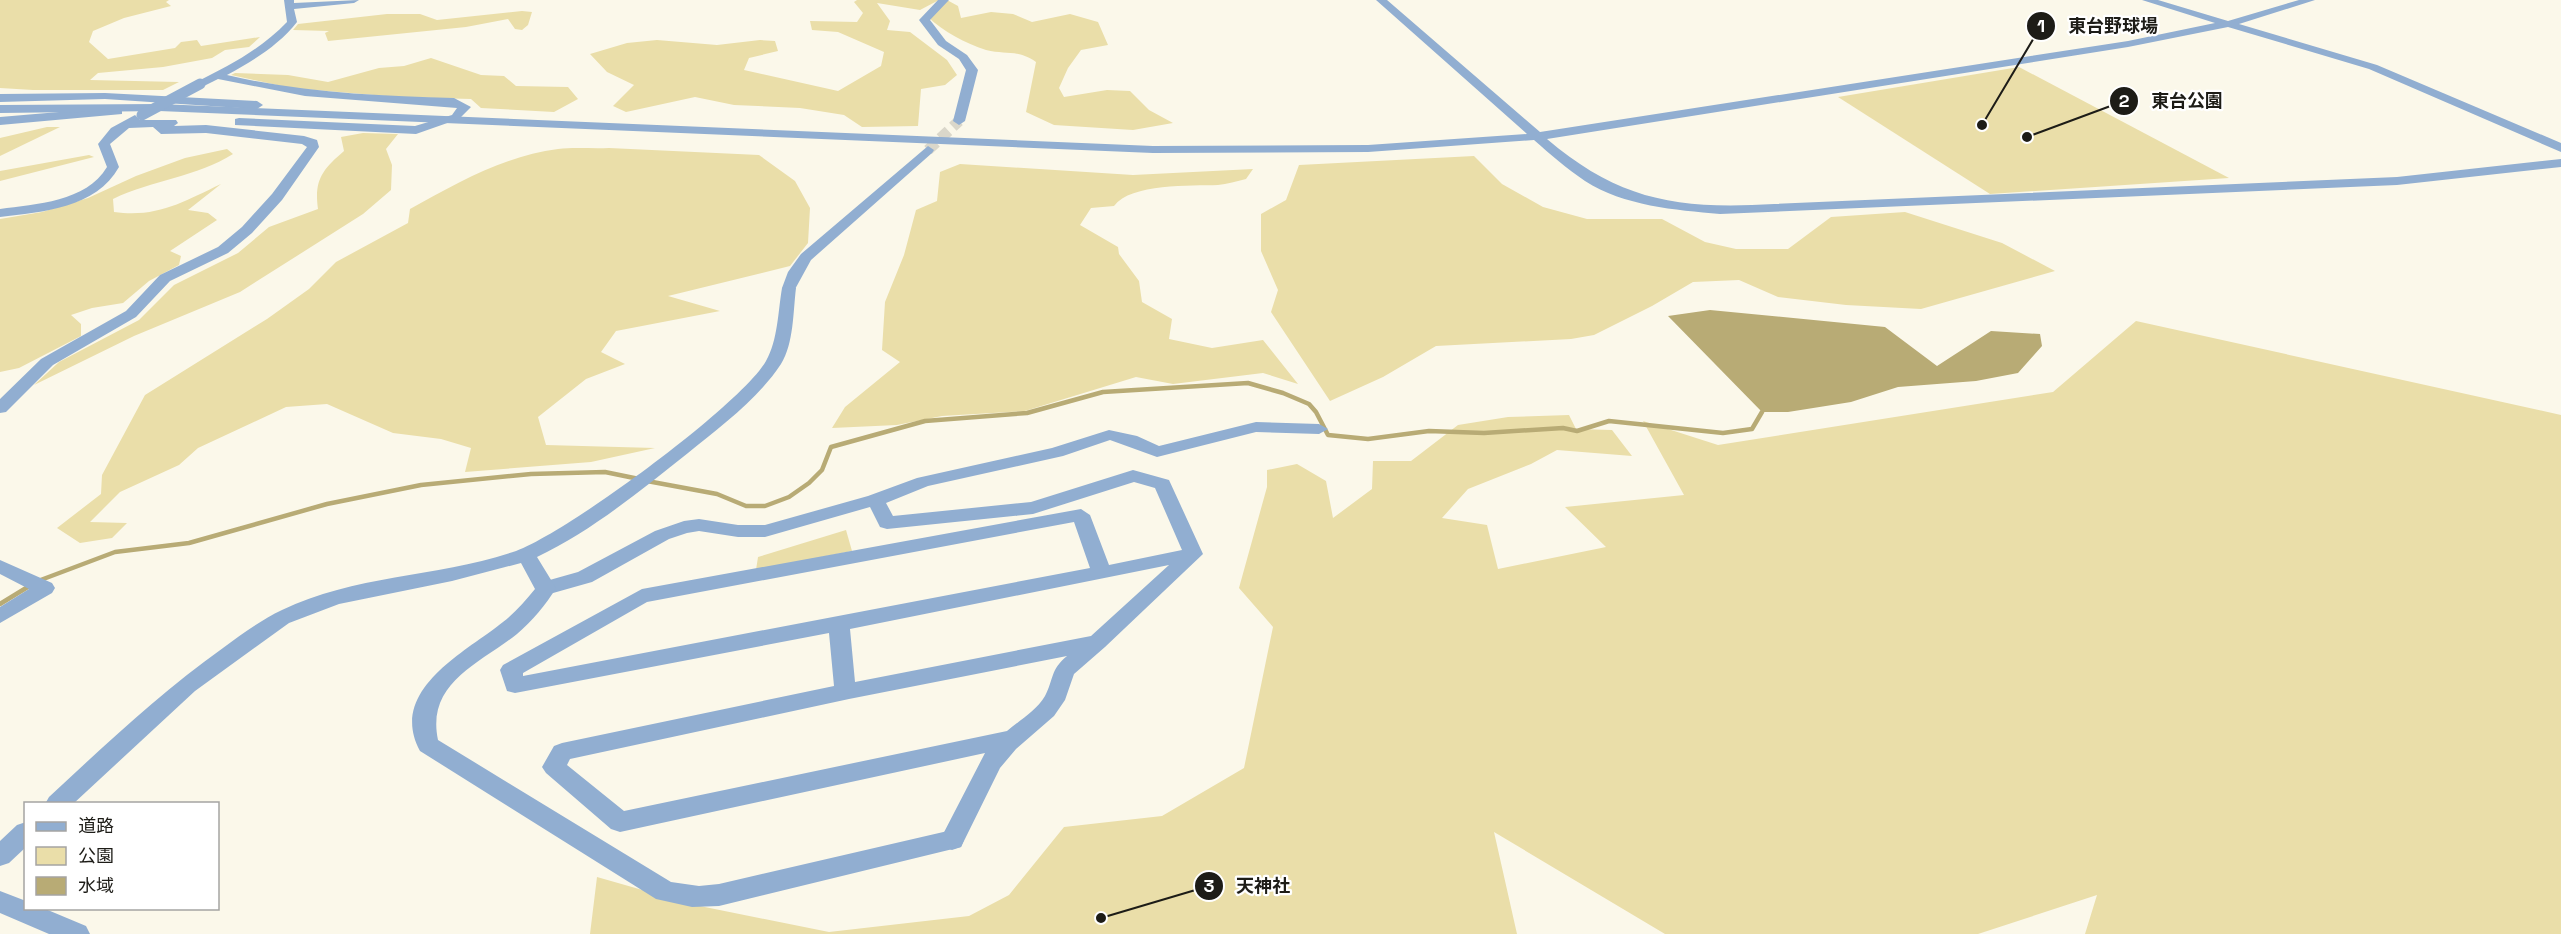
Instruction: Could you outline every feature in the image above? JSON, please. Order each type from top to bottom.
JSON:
[{"type":"street","points":[[0,213],[52,205],[99,185],[110,175],[113,167],[105,150],[109,136],[142,115],[247,59],[292,22],[289,3],[354,0]]},
{"type":"street","points":[[944,0],[924,20],[942,43],[963,57],[972,70],[959,122]]},
{"type":"street","points":[[1381,0],[1578,171],[1608,187],[1658,202],[1719,210],[2397,181],[2561,163]]},
{"type":"street","points":[[2147,0],[2405,79],[2561,148]]},
{"type":"street","points":[[1535,134],[2104,41],[2215,20],[2280,0]]},
{"type":"street","points":[[0,98],[105,96],[970,144],[1254,153],[1402,147],[1535,134],[2128,44],[2228,24],[2310,0]]},
{"type":"street","points":[[126,124],[272,122],[416,130],[453,116],[465,107],[454,102],[320,95],[249,84],[218,76]]},
{"type":"street","points":[[0,104],[122,101],[257,105]]},
{"type":"street","points":[[0,109],[88,107],[237,112]]},
{"type":"street","points":[[0,121],[106,111],[453,116]]},
{"type":"street","points":[[0,408],[47,362],[131,314],[165,278],[223,250],[247,230],[277,196],[313,147],[313,143],[304,140],[230,131],[161,130],[159,128],[164,123]]},
{"type":"street","points":[[59,802],[153,713],[267,627],[298,610],[337,597],[463,572],[526,555],[575,528],[729,411],[763,379],[775,361],[789,288],[795,272],[806,257],[928,150]]},
{"type":"street","points":[[1192,554],[1098,642],[1064,670],[1060,691],[1052,705],[996,755],[952,840],[719,895],[700,898],[683,895],[665,891],[428,746],[422,719],[425,706],[434,692],[456,668],[516,623],[546,588],[585,577],[663,535],[684,527],[699,525],[738,531],[765,531],[875,500],[923,482],[1057,452],[1109,435],[1131,440],[1157,452],[1256,427],[1319,429]]},
{"type":"street","points":[[875,500],[887,524],[1011,512],[1062,500],[1133,476],[1140,477],[1166,487],[1192,554]]},
{"type":"street","points":[[1102,573],[1081,516],[642,596],[511,670],[515,685],[839,624],[1102,573],[1192,554]]},
{"type":"street","points":[[526,555],[546,588]]},
{"type":"street","points":[[0,566],[45,588],[0,616]]},
{"type":"street","points":[[839,624],[845,692]]},
{"type":"street","points":[[1016,738],[620,822],[555,767],[562,752],[845,692],[1098,642]]},
{"type":"street","points":[[0,856],[24,834]]},
{"type":"street","points":[[0,902],[76,934]]},
{"type":"green space","points":[[0,0],[169,0],[166,2],[171,6],[124,18],[93,31],[89,42],[108,59],[175,48],[181,42],[197,40],[201,46],[260,37],[249,47],[225,50],[212,58],[163,67],[98,73],[90,80],[179,82],[163,90],[0,88]]},
{"type":"green space","points":[[857,0],[939,0],[920,10],[877,3],[890,21],[887,30],[910,32],[947,60],[957,75],[945,85],[921,89],[918,126],[862,127],[844,115],[800,108],[734,105],[695,97],[626,112],[613,106],[634,85],[607,72],[590,54],[627,43],[657,40],[717,45],[760,40],[775,41],[778,51],[749,58],[744,70],[838,91],[881,66],[884,52],[838,32],[812,30],[810,21],[857,22],[863,13],[854,2]]},
{"type":"green space","points":[[947,0],[958,6],[961,18],[991,12],[1013,14],[1032,22],[1070,14],[1098,22],[1108,45],[1081,50],[1068,68],[1059,88],[1064,97],[1107,90],[1130,91],[1149,110],[1173,123],[1133,130],[1054,125],[1026,112],[1036,62],[1023,55],[986,50],[941,28],[928,17]]},
{"type":"green space","points":[[522,11],[532,12],[528,25],[522,30],[515,29],[508,19],[466,27],[328,41],[325,33],[329,31],[293,30],[298,24],[387,14],[420,14],[437,20]]},
{"type":"green space","points":[[431,58],[481,75],[504,76],[516,86],[568,87],[578,99],[554,112],[481,108],[471,99],[398,97],[291,88],[231,75],[235,73],[288,75],[328,82],[379,68],[404,66]]},
{"type":"green space","points":[[2019,67],[2229,178],[1990,194],[1838,97]]},
{"type":"green space","points":[[47,127],[60,127],[0,156],[0,138]]},
{"type":"green space","points":[[363,133],[398,134],[386,149],[392,165],[391,190],[363,214],[240,292],[134,336],[34,385],[59,362],[139,320],[174,285],[238,253],[269,227],[318,209],[317,190],[321,176],[344,151],[341,137]]},
{"type":"green space","points":[[609,148],[759,155],[795,181],[810,208],[808,243],[790,266],[668,296],[720,311],[616,331],[601,352],[625,364],[586,379],[538,417],[546,445],[655,448],[591,462],[465,472],[471,448],[441,439],[393,433],[327,404],[286,407],[198,448],[179,465],[120,492],[90,522],[127,523],[112,538],[80,543],[57,528],[101,494],[102,475],[145,395],[267,319],[309,289],[336,262],[408,223],[410,209],[463,180],[519,158],[558,149]]},
{"type":"green space","points":[[227,149],[233,154],[219,162],[113,199],[114,212],[144,213],[169,207],[221,184],[188,210],[208,213],[217,220],[170,251],[181,256],[179,265],[149,281],[123,303],[92,308],[71,315],[81,324],[81,336],[19,368],[0,372],[0,219],[42,212],[88,198],[136,176],[185,158]]},
{"type":"green space","points":[[89,155],[94,157],[0,181],[0,171]]},
{"type":"green space","points":[[1474,156],[1502,184],[1543,207],[1587,219],[1662,219],[1705,242],[1736,249],[1788,249],[1831,217],[1905,212],[2002,243],[2055,271],[1921,309],[1846,305],[1778,297],[1739,280],[1693,282],[1652,306],[1594,335],[1571,339],[1436,346],[1383,377],[1330,401],[1271,312],[1278,290],[1261,251],[1261,214],[1286,200],[1299,165]]},
{"type":"green space","points":[[960,164],[1133,175],[1253,169],[1246,179],[1225,184],[1162,187],[1134,193],[1114,206],[1091,208],[1080,225],[1118,247],[1119,254],[1139,281],[1142,302],[1172,319],[1169,339],[1212,348],[1263,340],[1298,384],[1263,373],[1173,384],[1136,377],[1025,411],[942,416],[897,425],[832,428],[845,407],[900,362],[882,350],[885,302],[904,255],[916,210],[937,201],[940,172]]},
{"type":"green space","points":[[2136,321],[2561,415],[2561,934],[2085,934],[2097,895],[1978,934],[1665,934],[1494,832],[1517,934],[590,934],[597,877],[695,905],[829,932],[969,916],[1009,895],[1064,827],[1162,816],[1244,768],[1273,627],[1239,588],[1267,487],[1267,470],[1297,464],[1326,481],[1333,518],[1372,489],[1373,461],[1411,461],[1458,425],[1508,417],[1569,415],[1576,429],[1612,430],[1632,456],[1557,450],[1531,464],[1468,489],[1442,518],[1487,525],[1498,569],[1606,547],[1565,507],[1684,495],[1643,421],[1718,445],[2053,392]]},
{"type":"green space","points":[[846,530],[852,551],[756,570],[758,557]]},
{"type":"water","points":[[1710,310],[1885,327],[1937,366],[1991,331],[2040,334],[2042,346],[2018,373],[1976,381],[1898,387],[1851,402],[1788,412],[1762,412],[1668,316]]},
{"type":"waterway","points":[[647,481],[717,494],[746,506],[765,506],[789,497],[809,483],[822,470],[831,447],[925,421],[1027,413],[1103,392],[1248,383],[1283,393],[1309,404],[1328,435],[1368,439],[1429,431],[1484,433],[1563,428],[1577,431],[1609,421],[1723,433],[1752,429],[1762,412]]},
{"type":"waterway","points":[[38,581],[115,552],[189,543],[327,504],[421,485],[531,474],[605,472],[639,479]]},
{"type":"waterway","points":[[0,604],[31,585]]},
{"type":"tunnel","points":[[928,150],[959,121]]},
{"type":"place","name":"東台野球場","points":[[1982,125]]},
{"type":"place","name":"東台公園","points":[[2027,137]]},
{"type":"place","name":"天神社","points":[[1101,918]]}]
